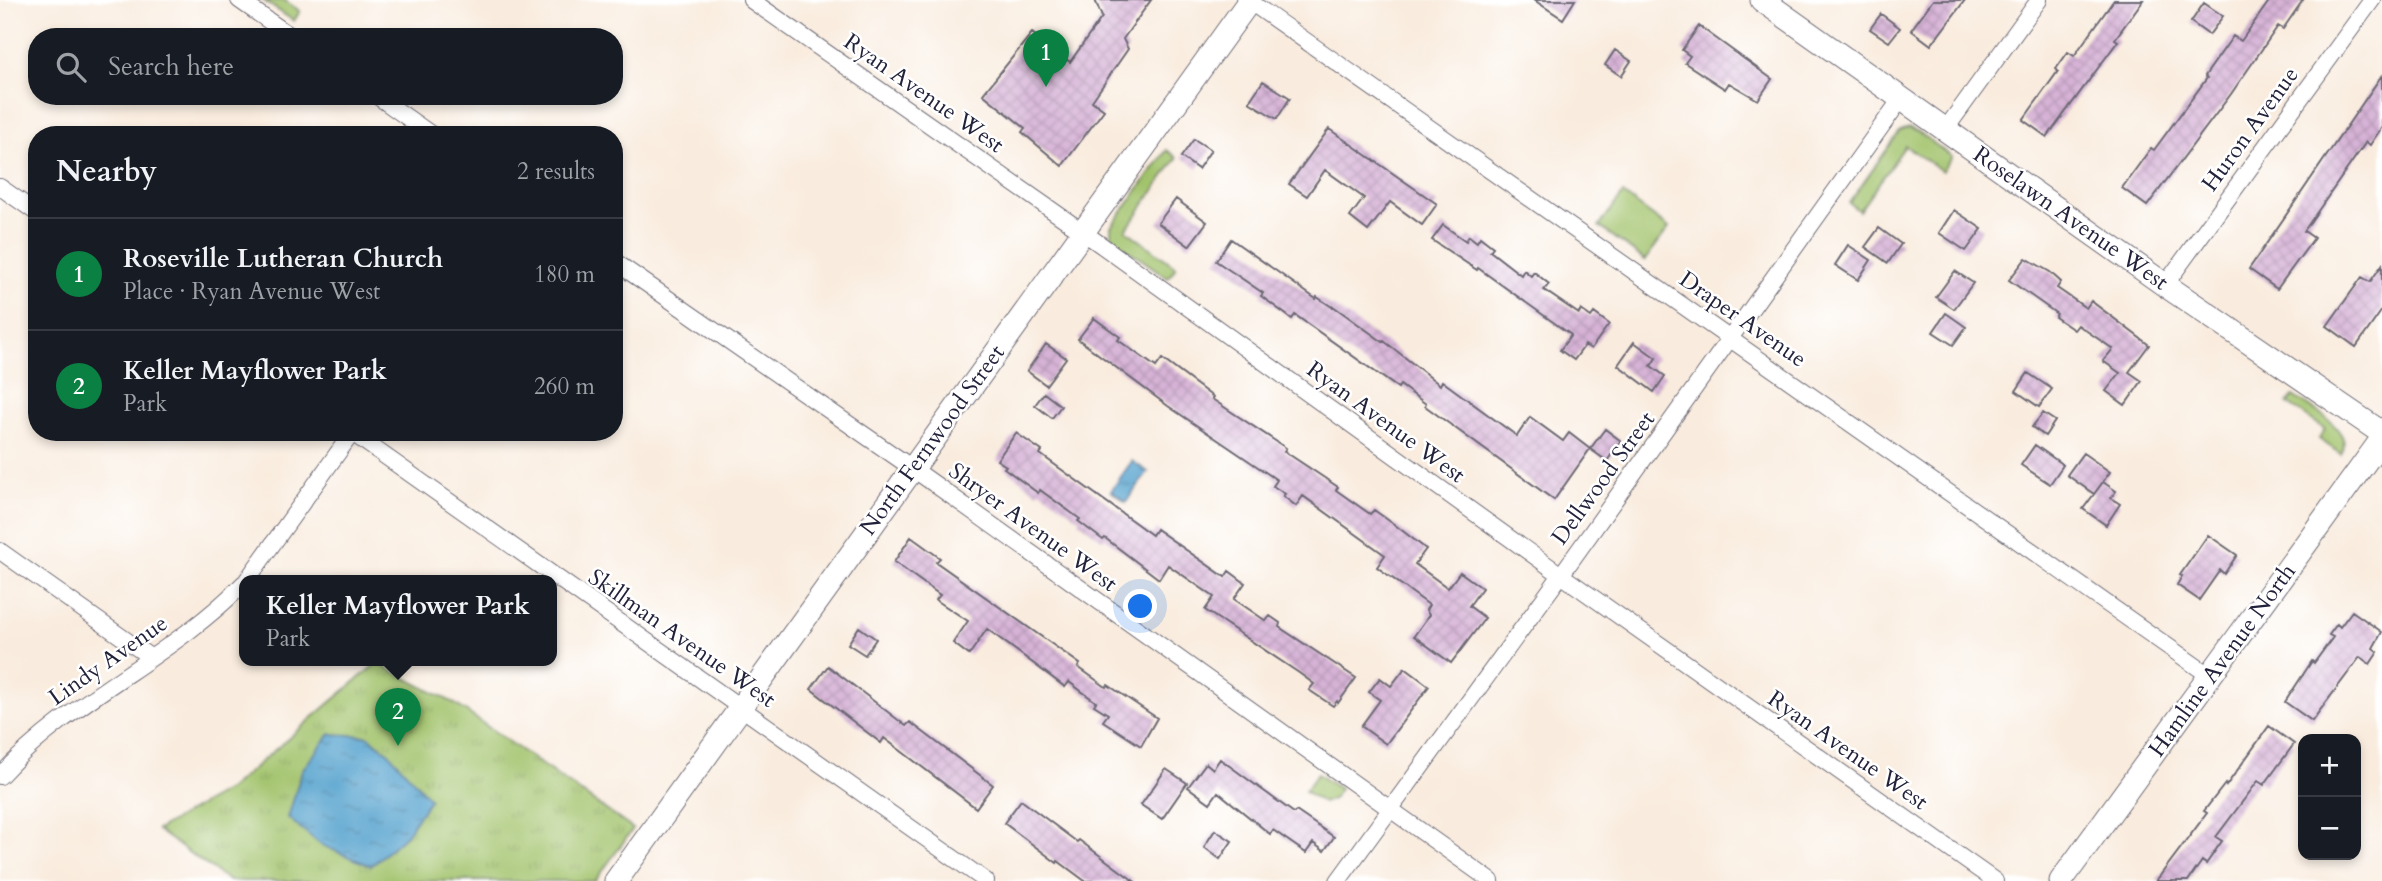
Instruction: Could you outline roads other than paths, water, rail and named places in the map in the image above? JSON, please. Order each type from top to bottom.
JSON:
[{"type":"street","points":[[239,0],[279,28]]},
{"type":"street","name":"Ryan Avenue West","points":[[751,0],[1083,232],[1561,575],[1995,881]]},
{"type":"street","name":"North Fernwood Street","points":[[616,881],[1250,0]]},
{"type":"street","name":"Draper Avenue","points":[[1250,0],[2210,676]]},
{"type":"street","name":"Roselawn Avenue West","points":[[1762,0],[2165,285],[2382,433]]},
{"type":"street","points":[[1945,130],[2039,0]]},
{"type":"street","name":"Huron Avenue","points":[[2165,285],[2372,0]]},
{"type":"street","name":"Dellwood Street","points":[[1338,881],[1561,575],[1901,99]]},
{"type":"street","points":[[390,105],[419,126]]},
{"type":"street","points":[[0,187],[28,207]]},
{"type":"street","name":"Shryer Avenue West","points":[[623,267],[912,468],[1491,881]]},
{"type":"street","name":"Hamline Avenue North","points":[[2062,881],[2382,439]]},
{"type":"street","name":"Lindy Avenue","points":[[249,575],[346,441]]},
{"type":"street","name":"Skillman Avenue West","points":[[363,441],[553,575]]},
{"type":"street","points":[[0,551],[150,657]]},
{"type":"street","name":"Skillman Avenue West","points":[[557,578],[986,881]]},
{"type":"street","name":"Lindy Avenue","points":[[0,776],[44,733],[198,625],[239,587]]},
{"type":"water","points":[[1132,461],[1148,472],[1126,502],[1111,491]]},
{"type":"water","points":[[330,734],[368,736],[388,752],[430,799],[404,837],[371,866],[321,845],[288,818],[302,770]]},
{"type":"place","name":"Roseville Lutheran Church","points":[[1046,87]]},
{"type":"place","name":"Keller Mayflower Park","points":[[398,746]]}]
